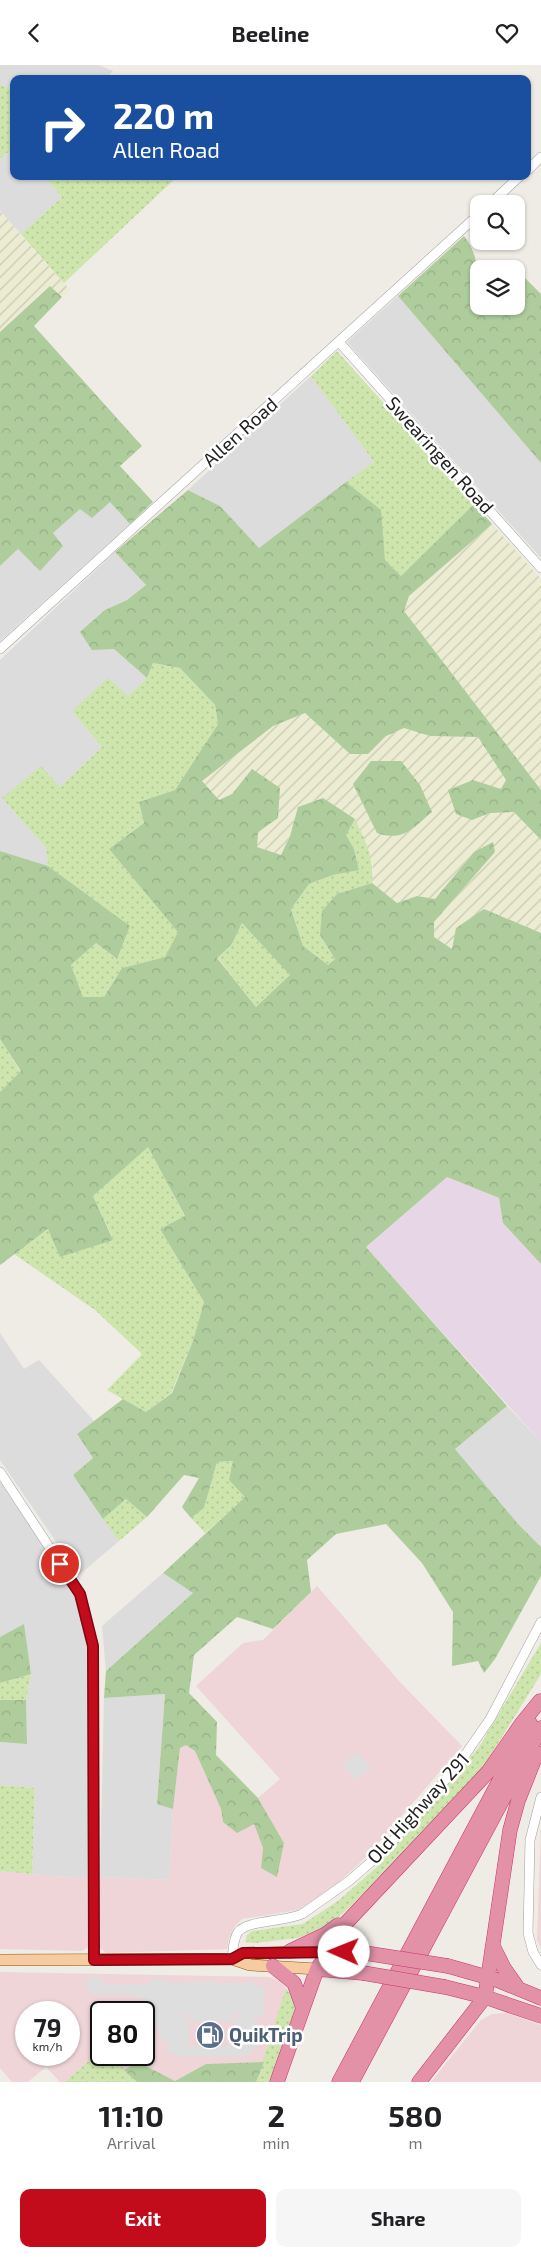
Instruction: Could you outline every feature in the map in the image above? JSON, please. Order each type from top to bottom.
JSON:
[{"type":"highway","points":[[277,2082],[317,1969],[330,1951],[332,1937],[488,1772],[540,1700]]},
{"type":"highway","points":[[339,2082],[528,1729],[540,1700]]},
{"type":"highway","points":[[352,2082],[541,1728]]},
{"type":"highway","points":[[419,2082],[471,2018],[485,1997],[510,1830],[518,1801],[541,1745]]},
{"type":"highway","points":[[290,1951],[326,1934],[353,1914]]},
{"type":"highway","points":[[494,1946],[504,1968],[518,1988]]},
{"type":"highway","points":[[330,1951],[365,1953],[448,1966],[489,1978],[541,1998]]},
{"type":"highway","points":[[273,1967],[294,1983],[303,2008]]},
{"type":"highway","points":[[317,1969],[362,1973],[444,1987],[485,1997],[541,2016]]},
{"type":"highway","points":[[471,2018],[501,2002]]},
{"type":"main road","points":[[232,1959],[243,1953],[330,1951]]},
{"type":"main road","points":[[0,1960],[232,1959],[250,1965],[317,1969]]},
{"type":"street","points":[[531,166],[541,157]]},
{"type":"street","points":[[500,195],[516,180]]},
{"type":"street","name":"Allen Road","points":[[0,649],[470,221]]},
{"type":"street","name":"Swearingen Road","points":[[339,342],[541,568]]},
{"type":"street","points":[[0,1473],[80,1594],[93,1646],[94,1960]]},
{"type":"street","name":"Old Highway 291","points":[[232,1959],[235,1937],[241,1929],[257,1923],[292,1919],[302,1914],[366,1867],[405,1828],[478,1738],[501,1699],[541,1621]]},
{"type":"street","points":[[541,1797],[530,1839],[528,1933],[533,1952],[541,1965]]},
{"type":"shaded area","points":[[0,65],[98,65],[113,71],[109,75],[10,75],[10,89],[0,84]]},
{"type":"shaded area","points":[[10,150],[10,180],[47,180],[62,197],[21,234],[0,211],[0,159]]},
{"type":"shaded area","points":[[398,296],[541,463],[541,558],[347,342]]},
{"type":"shaded area","points":[[311,376],[374,462],[259,548],[220,506],[188,490]]},
{"type":"shaded area","points":[[110,502],[130,524],[0,641],[0,566],[18,549],[40,571],[62,546],[53,533],[80,508]]},
{"type":"shaded area","points":[[115,552],[146,585],[127,600],[105,610],[114,649],[147,678],[128,696],[72,711],[102,747],[60,787],[2,798],[46,848],[48,866],[0,851],[0,660]]},
{"type":"shaded area","points":[[447,1177],[499,1198],[503,1223],[541,1264],[541,1442],[366,1247]]},
{"type":"shaded area","points":[[0,1333],[24,1369],[39,1360],[94,1421],[77,1434],[93,1458],[73,1475],[119,1541],[79,1575],[0,1460]]},
{"type":"shaded area","points":[[507,1406],[541,1442],[541,1547],[518,1524],[455,1449]]},
{"type":"shaded area","points":[[0,1481],[74,1590],[87,1619],[91,1645],[87,1879],[32,1874],[35,1788],[0,1785],[0,1742],[27,1744],[26,1700],[31,1674],[24,1625],[0,1637]]},
{"type":"shaded area","points":[[163,1573],[193,1593],[106,1671],[102,1626]]},
{"type":"shaded area","points":[[317,1586],[399,1681],[462,1746],[366,1857],[336,1885],[298,1910],[242,1919],[234,1927],[227,1949],[106,1953],[100,1948],[100,1877],[169,1880],[173,1809],[180,1748],[186,1745],[195,1751],[221,1809],[223,1822],[254,1824],[263,1848],[261,1868],[277,1876],[284,1843],[258,1798],[280,1779],[196,1686],[243,1643],[263,1640]]},
{"type":"shaded area","points":[[165,1694],[157,1803],[173,1809],[169,1880],[100,1877],[104,1698]]},
{"type":"shaded area","points":[[357,1752],[371,1768],[356,1780],[342,1765]]},
{"type":"shaded area","points":[[541,1827],[541,1949],[537,1939]]},
{"type":"shaded area","points":[[0,1871],[87,1879],[88,1947],[82,1951],[0,1949]]},
{"type":"shaded area","points":[[0,1972],[269,1977],[279,1981],[286,1988],[264,2062],[206,2064],[175,2081],[146,2066],[155,2066],[155,2001],[90,2001],[90,2060],[65,2082],[60,2082],[46,2067],[28,2082],[12,2082],[0,2068]]},
{"type":"shaded area","points":[[100,1977],[101,1981],[106,1984],[146,1984],[153,1979],[165,1979],[170,1983],[217,1981],[217,1983],[255,1983],[258,1986],[264,1987],[264,2015],[252,2016],[253,2018],[258,2018],[258,2047],[253,2047],[250,2054],[244,2057],[176,2056],[167,2051],[169,2042],[163,2043],[155,2023],[155,2001],[144,2001],[131,1994],[93,1994],[88,1991],[86,1978]],"holes":[[[183,2014],[190,2015],[190,2021],[232,2022],[232,2015],[239,2014],[240,2017],[233,2020],[233,2043],[240,2045],[182,2046],[189,2045],[189,2020],[187,2017],[182,2016]]]},
{"type":"shaded area","points":[[507,2013],[541,2025],[541,2082],[431,2082],[481,2020],[492,2014]]},
{"type":"shaded area","points":[[120,2066],[131,2066],[124,2070]]},
{"type":"green space","points":[[0,84],[10,89],[10,150],[0,159]]},
{"type":"green space","points":[[47,180],[174,180],[64,283],[21,234],[62,197]]},
{"type":"green space","points":[[0,211],[70,290],[62,297],[50,286],[0,332]]},
{"type":"green space","points":[[464,236],[476,260],[470,260],[470,315],[525,315],[525,278],[541,294],[541,463],[398,296]]},
{"type":"green space","points":[[50,286],[62,297],[34,326],[142,446],[120,466],[153,502],[130,524],[110,502],[92,518],[80,509],[53,533],[63,546],[40,571],[18,549],[0,566],[0,332]]},
{"type":"green space","points":[[337,351],[474,504],[401,576],[385,560],[380,510],[346,482],[374,462],[311,376]]},
{"type":"green space","points":[[346,482],[381,510],[385,560],[401,576],[474,504],[492,524],[409,596],[404,611],[541,790],[541,840],[514,812],[490,813],[472,820],[456,814],[448,790],[473,780],[501,789],[506,780],[478,737],[430,736],[404,728],[386,736],[368,754],[350,754],[305,713],[273,726],[202,781],[219,800],[232,794],[252,769],[280,788],[278,818],[258,832],[257,847],[281,855],[290,836],[298,807],[323,798],[355,819],[346,835],[354,849],[359,870],[333,875],[309,884],[291,909],[303,946],[328,965],[335,959],[320,935],[322,911],[337,894],[372,883],[397,903],[417,896],[435,899],[474,852],[493,842],[495,852],[434,922],[434,937],[452,949],[456,928],[484,909],[541,933],[541,1264],[503,1223],[499,1198],[447,1177],[366,1247],[507,1406],[455,1449],[518,1524],[541,1547],[541,1576],[495,1659],[484,1673],[478,1661],[452,1666],[453,1612],[422,1563],[386,1524],[336,1534],[307,1560],[311,1592],[273,1629],[237,1617],[194,1655],[189,1693],[217,1722],[216,1755],[258,1798],[284,1843],[277,1877],[261,1868],[263,1848],[254,1824],[237,1833],[223,1822],[221,1809],[195,1751],[186,1745],[180,1748],[173,1809],[157,1804],[165,1694],[104,1698],[106,1671],[193,1593],[163,1573],[245,1497],[229,1480],[233,1461],[217,1462],[204,1508],[191,1518],[182,1507],[199,1478],[184,1475],[147,1517],[126,1499],[103,1519],[73,1475],[93,1458],[77,1434],[123,1399],[146,1412],[172,1393],[193,1341],[204,1302],[160,1229],[185,1216],[148,1147],[93,1196],[113,1240],[60,1257],[48,1229],[0,1265],[0,1092],[21,1071],[0,1039],[0,851],[48,866],[130,926],[117,959],[96,943],[71,965],[83,997],[104,997],[122,968],[165,957],[178,932],[109,849],[144,823],[139,802],[175,790],[218,724],[215,705],[180,668],[153,663],[147,678],[114,649],[92,650],[80,632],[105,610],[127,600],[146,585],[115,552],[188,490],[220,506],[259,548]],"holes":[[[242,923],[290,975],[256,1007],[217,958],[232,944]]]},
{"type":"green space","points":[[492,524],[541,579],[541,790],[404,611],[409,596]]},
{"type":"green space","points":[[153,663],[180,668],[215,705],[218,724],[175,790],[139,802],[144,823],[109,849],[179,932],[165,957],[122,968],[104,997],[83,997],[71,965],[96,943],[116,959],[130,926],[48,866],[46,848],[2,798],[41,766],[60,787],[102,747],[72,711],[108,678],[128,696],[147,678]]},
{"type":"green space","points":[[305,713],[350,754],[368,754],[386,736],[404,728],[430,736],[478,737],[506,780],[501,789],[473,780],[472,820],[490,813],[514,812],[541,840],[541,933],[484,909],[452,949],[434,937],[434,922],[495,852],[474,852],[435,899],[417,896],[397,903],[372,883],[373,868],[355,819],[323,798],[298,807],[290,836],[281,855],[257,847],[252,769],[232,794],[219,800],[202,781],[273,726]],"holes":[[[371,761],[401,761],[354,784]]]},
{"type":"green space","points":[[371,761],[401,761],[420,785],[432,812],[413,828],[401,835],[394,836],[377,833],[353,784]]},
{"type":"green space","points":[[355,819],[368,850],[372,866],[372,883],[337,894],[320,935],[335,959],[328,965],[303,946],[291,909],[309,884],[333,875],[359,869],[354,849],[345,834]]},
{"type":"green space","points":[[242,923],[291,975],[256,1007],[217,957],[232,944]]},
{"type":"green space","points":[[0,1039],[21,1072],[0,1092]]},
{"type":"green space","points":[[148,1146],[185,1217],[160,1229],[204,1302],[193,1341],[171,1393],[146,1412],[107,1390],[142,1354],[95,1310],[14,1254],[49,1229],[113,1239],[93,1196]]},
{"type":"green space","points":[[233,1461],[245,1497],[205,1533],[191,1518],[204,1508],[217,1462]]},
{"type":"green space","points":[[126,1499],[147,1517],[119,1541],[103,1519]]},
{"type":"green space","points":[[24,1624],[31,1674],[0,1683],[0,1637]]},
{"type":"green space","points":[[541,1643],[541,1674],[484,1766],[382,1876],[340,1916],[321,1929],[298,1938],[255,1943],[245,1942],[247,1935],[252,1931],[303,1924],[338,1901],[378,1866],[479,1747]]},
{"type":"green space","points":[[31,1674],[26,1700],[0,1700],[0,1683]]},
{"type":"green space","points":[[0,1700],[26,1700],[27,1744],[0,1742]]},
{"type":"green space","points":[[0,1785],[35,1788],[32,1874],[0,1871]]},
{"type":"green space","points":[[286,1988],[296,2002],[294,2016],[271,2082],[256,2082]]},
{"type":"green space","points":[[90,2060],[90,2066],[121,2066],[137,2082],[65,2082]]},
{"type":"green space","points":[[264,2062],[256,2082],[137,2082],[124,2070],[131,2066],[146,2066],[175,2081],[206,2064]]},
{"type":"place","name":"QuikTrip","points":[[210,2035]]},
{"type":"route","points":[[60,1564],[80,1594],[88,1619],[93,1646],[94,1960],[232,1959],[243,1953],[344,1952]]}]
